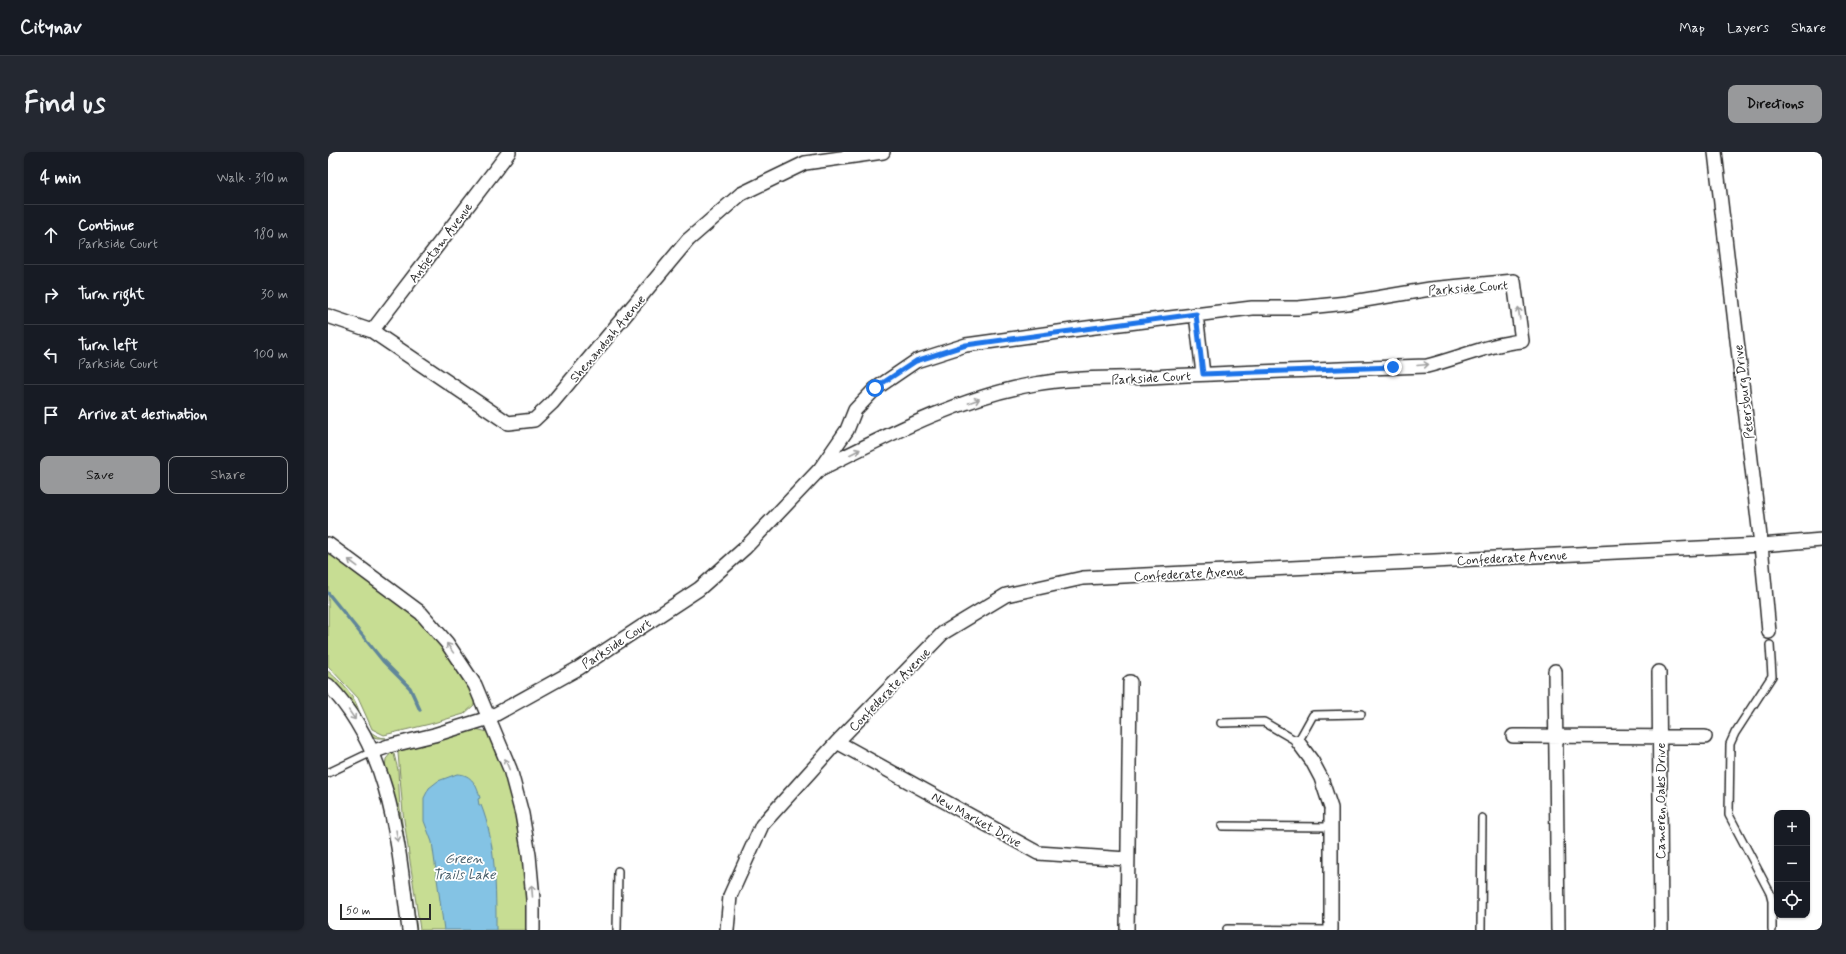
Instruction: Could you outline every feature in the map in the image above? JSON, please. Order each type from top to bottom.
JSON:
[{"type":"street","name":"Antietam Avenue","points":[[372,331],[509,152]]},
{"type":"street","name":"Shenandoah Avenue","points":[[328,316],[372,331],[508,423],[534,420],[552,403],[688,240],[741,194],[805,163],[883,152]]},
{"type":"street","name":"Petersburg Drive","points":[[1715,152],[1761,545],[1769,632]]},
{"type":"street","name":"Parkside Court","points":[[372,752],[489,718],[579,668],[699,589],[745,548],[820,470],[847,430],[855,410],[875,388],[916,361],[966,345],[1196,314],[1252,308],[1298,308],[1347,303],[1430,289],[1514,281],[1522,341],[1502,343],[1456,359],[1427,366],[1203,374],[1036,384],[976,399],[878,440],[820,470]]},
{"type":"street","points":[[1196,314],[1203,374]]},
{"type":"street","name":"Confederate Avenue","points":[[728,930],[730,896],[762,825],[837,742],[943,633],[1006,595],[1083,578],[1761,545],[1822,540]]},
{"type":"street","points":[[328,544],[421,614],[447,643],[475,685],[510,769],[522,814],[529,854],[533,899],[533,930]]},
{"type":"street","points":[[1556,671],[1558,930]]},
{"type":"street","name":"Cameren Oaks Drive","points":[[1659,672],[1661,930]]},
{"type":"street","points":[[1127,930],[1130,682]]},
{"type":"street","points":[[328,685],[353,715],[372,752],[385,785],[394,819],[409,930]]},
{"type":"street","points":[[1512,736],[1705,737]]},
{"type":"street","name":"New Market Drive","points":[[837,742],[1038,853],[1127,859]]},
{"type":"street","points":[[1298,742],[1312,761],[1321,778],[1331,808],[1330,930]]},
{"type":"lane","points":[[1770,645],[1772,676],[1735,733],[1730,744],[1729,814],[1770,893],[1772,901],[1772,930]]},
{"type":"lane","points":[[1221,723],[1264,722],[1298,742],[1313,715],[1361,714]]},
{"type":"lane","points":[[328,773],[372,752]]},
{"type":"lane","points":[[1481,930],[1482,818]]},
{"type":"lane","points":[[1222,826],[1331,827]]},
{"type":"lane","points":[[617,930],[618,871]]},
{"type":"lane","points":[[1227,929],[1330,930]]},
{"type":"green space","points":[[328,551],[422,622],[428,629],[462,675],[473,697],[474,705],[464,714],[384,735],[372,729],[358,698],[328,666]]},
{"type":"green space","points":[[328,671],[352,696],[364,722],[372,733],[378,737],[386,738],[377,738],[371,736],[339,690],[328,677]]},
{"type":"green space","points":[[476,729],[488,732],[505,773],[522,843],[527,891],[527,930],[420,930],[403,813],[398,753],[399,750],[448,738]]},
{"type":"green space","points":[[391,753],[394,754],[398,770],[400,808],[417,930],[414,930],[401,828],[385,768],[386,759]]},
{"type":"water","name":"Green Trails Lake","points":[[457,774],[470,778],[475,785],[480,798],[478,799],[479,805],[481,805],[490,835],[494,867],[496,930],[444,930],[432,842],[424,821],[424,798],[429,788],[438,781]]},
{"type":"waterway","points":[[328,593],[383,661],[410,688],[420,710]]},
{"type":"route","points":[[875,388],[900,370],[916,361],[966,345],[1196,314],[1203,374],[1393,367]]}]
